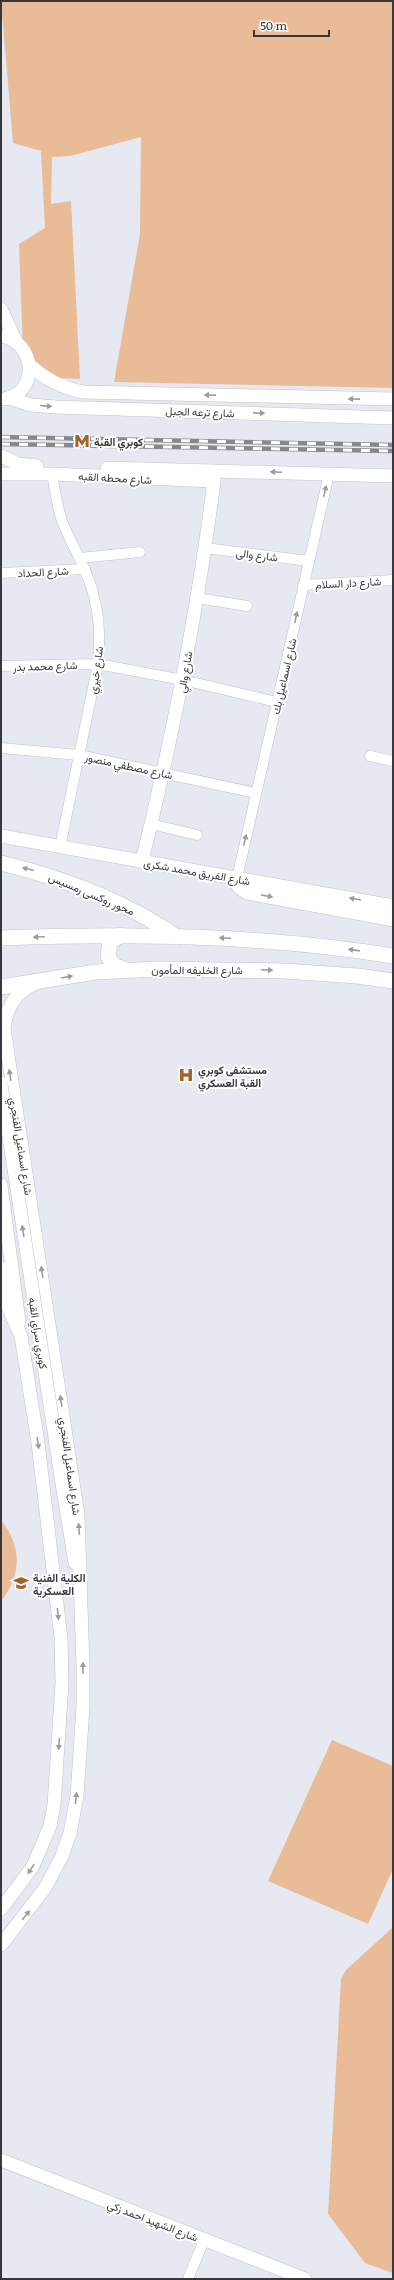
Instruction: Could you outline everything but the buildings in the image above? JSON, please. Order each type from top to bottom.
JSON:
[{"type":"main road","points":[[1,309],[16,341],[26,352],[30,365],[25,386],[14,396],[4,399]]},
{"type":"main road","points":[[1,336],[16,341]]},
{"type":"main road","name":"شارع ترعه الجبل","points":[[30,365],[50,381],[75,390],[182,395],[393,399]]},
{"type":"main road","points":[[181,410],[182,395]]},
{"type":"main road","name":"شارع ترعه الجبل","points":[[4,399],[44,406],[393,418]]},
{"type":"main road","points":[[1,456],[18,464],[30,466],[393,476]]},
{"type":"main road","name":"شارع محطه القبه","points":[[1,474],[52,474],[214,481]]},
{"type":"main road","name":"شارع والي","points":[[142,861],[164,772],[183,680],[205,548],[214,481]]},
{"type":"main road","name":"شارع الفريق محمد شكرى","points":[[1,836],[393,906]]},
{"type":"main road","name":"محور روكسى رمسيس","points":[[1,863],[48,874],[91,891],[146,917],[177,937]]},
{"type":"main road","points":[[237,878],[239,886],[247,892],[393,920]]},
{"type":"main road","points":[[121,935],[110,942],[108,956],[113,965],[127,970]]},
{"type":"main road","points":[[1,938],[121,935],[177,937],[277,942],[393,956]]},
{"type":"main road","name":"شارع الخليفه المأمون","points":[[1,987],[36,983],[96,972],[127,970],[264,970],[350,975],[393,981]]},
{"type":"main road","name":"شارع اسماعيل الفنجري","points":[[1,1945],[39,1898],[52,1878],[62,1856],[73,1821],[83,1707],[83,1647],[79,1582],[78,1516],[38,1245],[4,1051],[4,1029],[8,1009],[20,993],[36,983]]},
{"type":"main road","name":"كوبري سراي القبه","points":[[1,1084],[68,1530],[79,1582]]},
{"type":"main road","name":"كوبري سراي القبه","points":[[1,1186],[21,1336]]},
{"type":"main road","points":[[9,1249],[24,1253],[38,1245]]},
{"type":"main road","points":[[1,1268],[8,1307],[21,1336],[38,1443],[51,1541],[61,1638],[61,1706],[54,1805],[50,1826],[43,1847],[33,1866],[1,1909]]},
{"type":"main road","name":"شارع الشهيد احمد زكي","points":[[1,2160],[306,2279]]},
{"type":"street","points":[[1,480],[16,474]]},
{"type":"street","name":"شارع خيري","points":[[52,474],[56,500],[63,522],[85,569],[94,596],[99,619],[98,664],[60,847]]},
{"type":"street","name":"شارع اسماعيل بك","points":[[237,878],[329,474]]},
{"type":"street","name":"شارع والى","points":[[205,548],[309,561]]},
{"type":"street","points":[[80,558],[140,552]]},
{"type":"street","name":"شارع الحداد","points":[[1,573],[85,569]]},
{"type":"street","name":"شارع دار السلام","points":[[303,585],[393,580]]},
{"type":"street","points":[[197,598],[247,606]]},
{"type":"street","name":"شارع محمد بدر","points":[[1,666],[98,664],[183,680],[278,702]]},
{"type":"street","name":"شارع مصطفي منصور","points":[[1,748],[79,755],[164,772],[256,793]]},
{"type":"street","points":[[370,756],[393,761]]},
{"type":"street","points":[[151,824],[197,836]]},
{"type":"street","points":[[188,2279],[204,2240]]},
{"type":"shaded area","points":[[1,1],[393,1],[393,388],[114,382],[140,234],[141,137],[70,156],[52,157],[51,204],[71,201],[80,379],[42,377],[23,351],[19,244],[45,228],[41,151],[13,143]]},
{"type":"shaded area","points":[[1,1520],[13,1540],[17,1560],[13,1581],[1,1601]]},
{"type":"shaded area","points":[[332,1740],[393,1766],[393,1869],[368,1924],[268,1881]]},
{"type":"shaded area","points":[[391,1929],[393,1929],[393,2273],[365,2263],[328,2214],[341,1979],[346,1970]]},
{"type":"railway","points":[[1,437],[393,445]]},
{"type":"railway","points":[[1,444],[393,451]]},
{"type":"place","name":"كوبري القبة","points":[[82,441]]},
{"type":"place","name":"مستشفى كوبري القبة العسكري","points":[[186,1075]]},
{"type":"place","name":"الكلية الفنية العسكرية","points":[[21,1583]]}]
